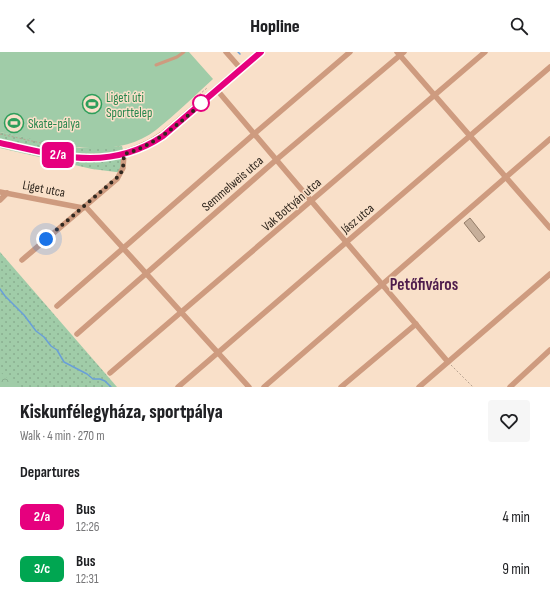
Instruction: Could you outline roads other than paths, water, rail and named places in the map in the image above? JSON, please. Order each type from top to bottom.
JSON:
[{"type":"main road","points":[[0,143],[77,158],[98,159],[124,154],[150,144],[163,136],[261,52]]},
{"type":"street","points":[[226,52],[241,69]]},
{"type":"street","points":[[57,306],[350,52]]},
{"type":"street","name":"Vak Bottyán utca","points":[[110,373],[485,52]]},
{"type":"street","points":[[400,53],[550,228]]},
{"type":"street","name":"Semmelweis utca","points":[[77,334],[400,53]]},
{"type":"street","name":"Jász utca","points":[[178,387],[550,67]]},
{"type":"street","points":[[217,90],[448,362]]},
{"type":"street","points":[[264,387],[550,139]]},
{"type":"street","name":"Liget utca","points":[[22,260],[84,207],[95,195],[120,175],[123,168],[124,154]]},
{"type":"street","name":"Liget utca","points":[[0,192],[84,207]]},
{"type":"street","points":[[0,200],[7,193]]},
{"type":"street","points":[[84,207],[249,387]]},
{"type":"street","points":[[419,387],[550,274]]},
{"type":"street","points":[[342,387],[416,324]]},
{"type":"street","points":[[510,387],[550,350]]},
{"type":"lane","points":[[156,65],[177,57],[184,52]]},
{"type":"waterway","points":[[0,289],[24,315],[36,331],[57,350],[64,362],[87,374],[93,379],[105,381],[111,387]]},
{"type":"place","name":"Ligeti úti Sporttelep","points":[[92,104]]},
{"type":"place","name":"Skate-pálya","points":[[14,123]]},
{"type":"district","name":"Petőfiváros","points":[[424,284]]}]
